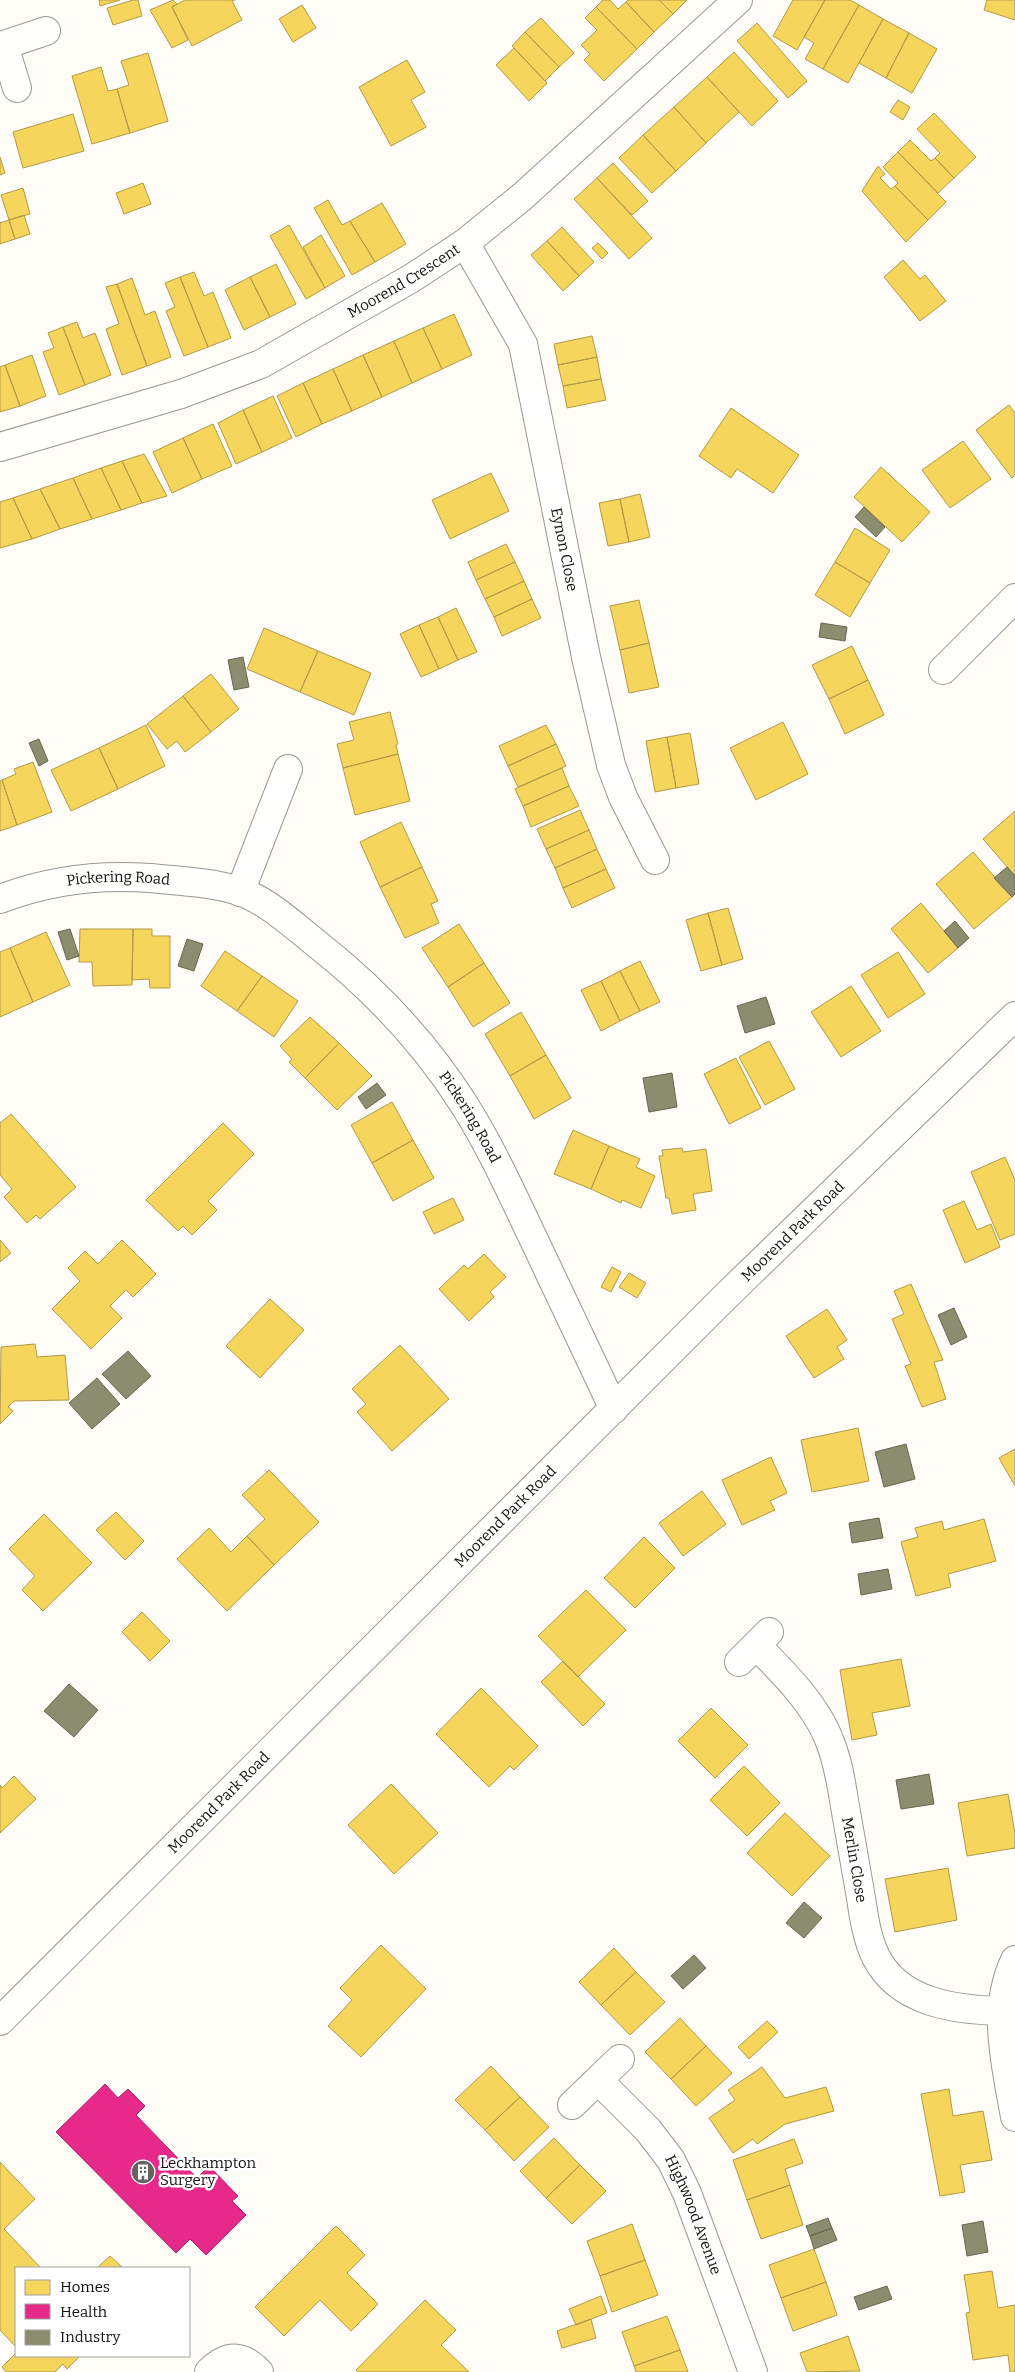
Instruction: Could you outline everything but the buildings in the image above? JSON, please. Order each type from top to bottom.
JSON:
[{"type":"street","name":"Moorend Crescent","points":[[0,447],[181,394],[261,364],[412,278],[464,243],[523,196],[738,0]]},
{"type":"street","points":[[17,88],[2,46],[46,31]]},
{"type":"street","name":"Eynon Close","points":[[464,243],[523,344],[584,648],[611,765],[623,797],[656,860]]},
{"type":"street","points":[[943,670],[1015,598]]},
{"type":"street","points":[[240,892],[288,769]]},
{"type":"street","name":"Pickering Road","points":[[0,899],[46,883],[109,877],[181,881],[240,892],[263,903],[324,950],[375,996],[432,1059],[465,1106],[495,1160],[614,1409]]},
{"type":"street","name":"Moorend Park Road","points":[[0,2021],[614,1409],[1015,1016]]},
{"type":"street","name":"Merlin Close","points":[[755,1646],[788,1678],[825,1729],[831,1743],[842,1792],[869,1940],[876,1958],[902,1987],[919,1997],[938,2004],[977,2010],[1002,2011]]},
{"type":"street","points":[[1015,1960],[1005,1990],[1002,2011],[1003,2047],[1015,2117]]},
{"type":"street","points":[[572,2104],[620,2059]]},
{"type":"street","name":"Highwood Avenue","points":[[598,2080],[648,2130],[671,2160],[687,2193],[753,2372]]},
{"type":"street","points":[[209,2372],[218,2364],[238,2358],[249,2361],[259,2372]]},
{"type":"place","name":"Leckhampton Surgery","points":[[143,2172]]}]
